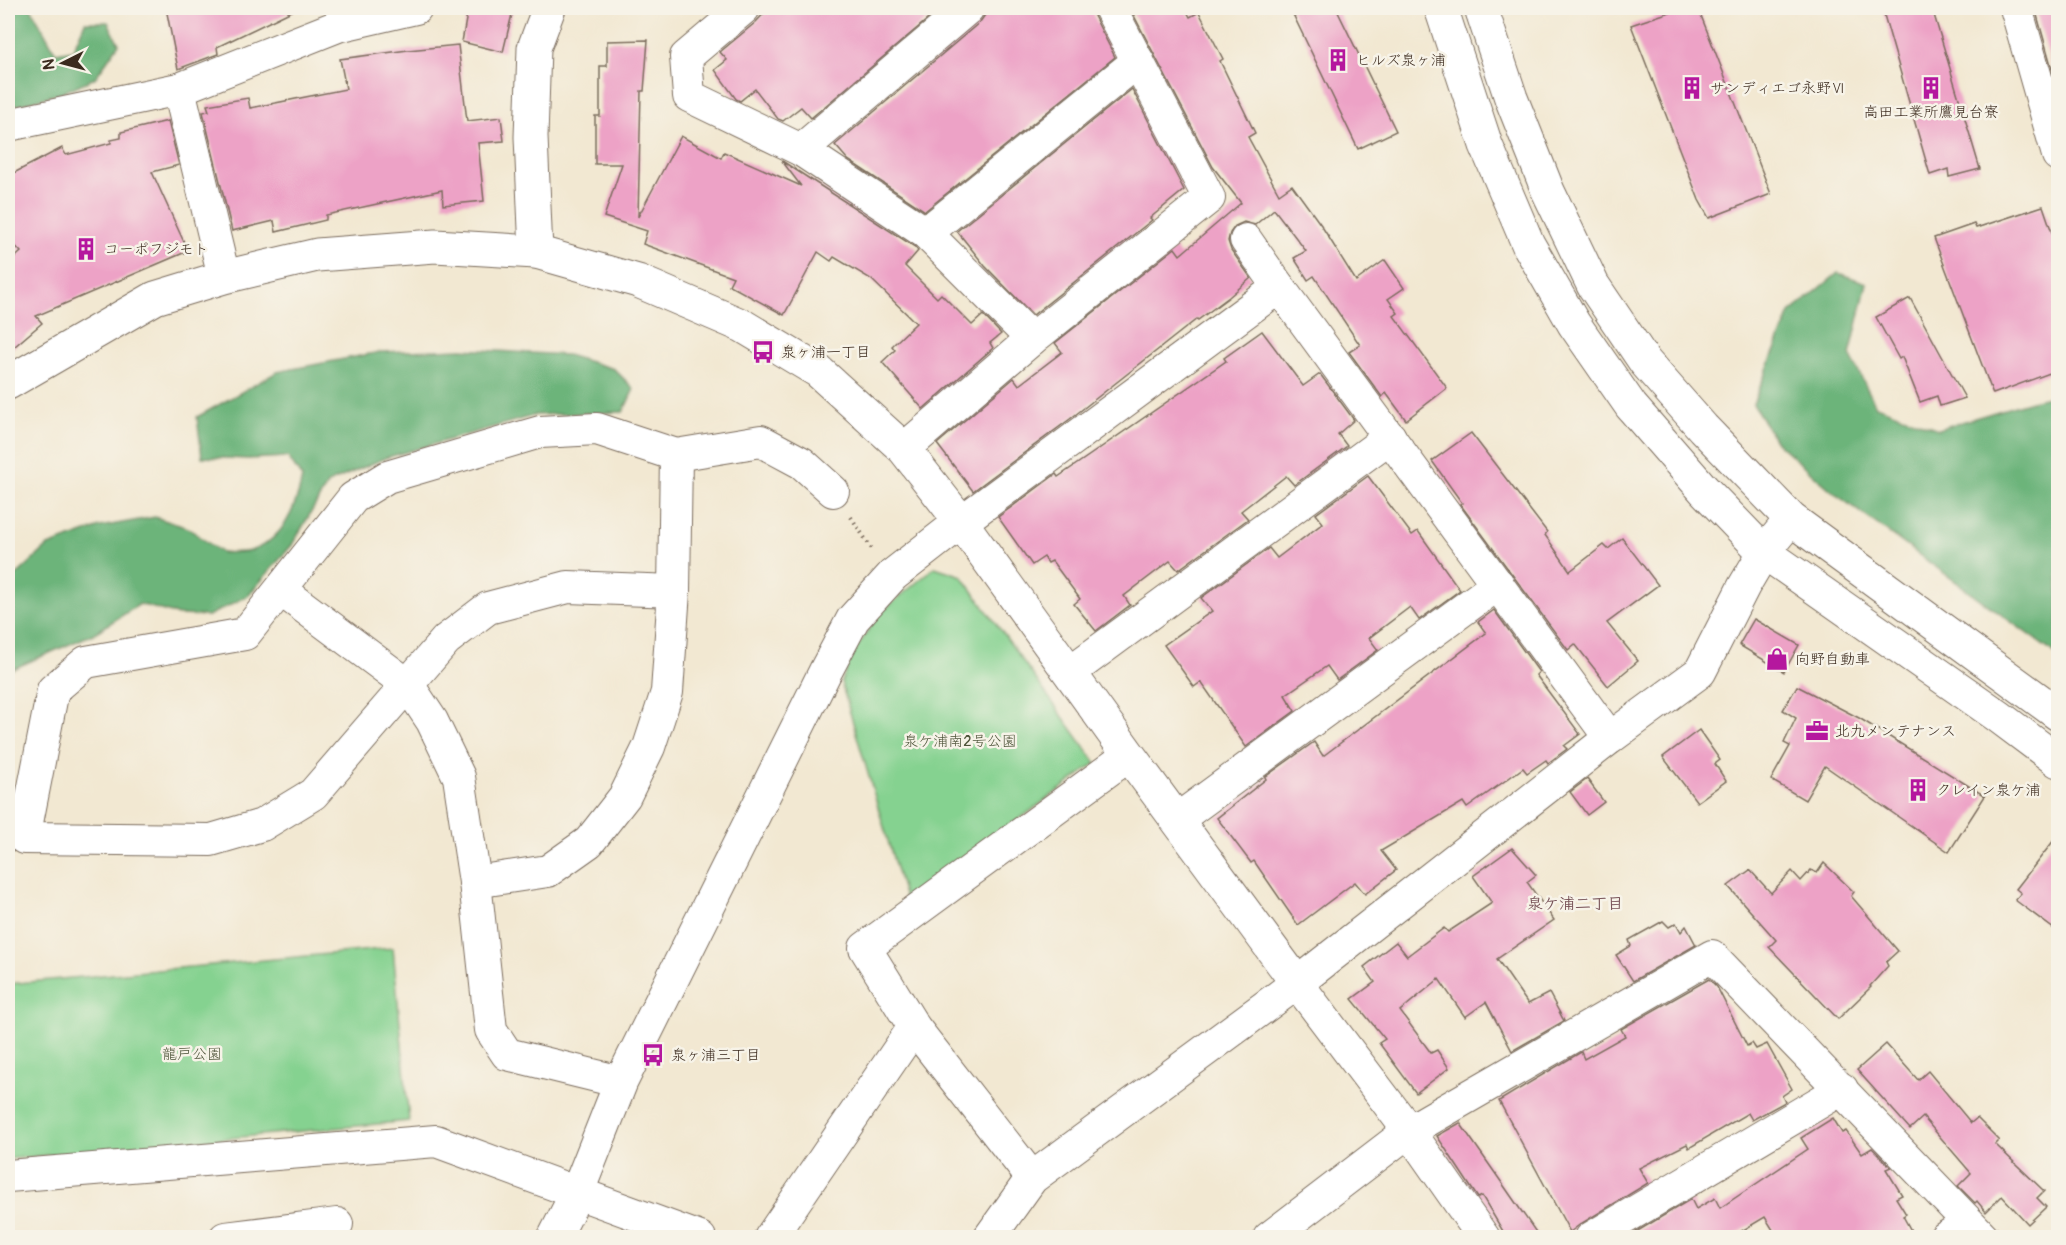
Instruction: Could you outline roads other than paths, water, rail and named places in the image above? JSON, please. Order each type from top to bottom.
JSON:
[{"type":"street","points":[[8,125],[179,89],[332,17],[416,8]]},
{"type":"street","points":[[536,252],[531,137],[534,48],[549,8]]},
{"type":"street","points":[[744,8],[686,57],[689,96],[801,150],[926,233],[1032,339]]},
{"type":"street","points":[[801,150],[968,8]]},
{"type":"street","points":[[904,450],[1032,339],[1209,198],[1110,8]]},
{"type":"street","points":[[1441,8],[1486,145],[1528,244],[1574,324],[1631,406],[1704,490],[1764,552],[1998,716],[2058,761]]},
{"type":"street","points":[[1481,8],[1511,98],[1548,191],[1593,285],[1645,362],[1702,428],[1791,519],[2058,714]]},
{"type":"street","points":[[2016,8],[2058,155]]},
{"type":"street","points":[[926,233],[1138,61]]},
{"type":"street","points":[[179,89],[224,277]]},
{"type":"street","points":[[1246,240],[1610,738]]},
{"type":"street","points":[[8,383],[155,298],[224,277],[317,255],[435,246],[536,252],[639,281],[743,326],[818,370],[904,450],[961,522],[1129,755],[1409,1131],[1484,1238]]},
{"type":"street","points":[[554,1238],[577,1193],[621,1082],[853,619],[893,575],[961,522],[1279,287]]},
{"type":"street","points":[[674,591],[568,587],[488,608],[446,640],[313,794],[262,825],[211,840],[24,838],[53,690],[86,662],[245,634],[282,590],[352,498],[387,477],[540,432],[597,429],[676,454],[761,441],[802,463],[833,491]]},
{"type":"street","points":[[1070,672],[1390,437]]},
{"type":"street","points":[[475,882],[548,871],[589,842],[625,796],[649,747],[667,692],[674,591],[676,454]]},
{"type":"street","points":[[989,1238],[1032,1178],[1297,983],[1610,738],[1700,672],[1764,552],[1791,519]]},
{"type":"street","points":[[1178,819],[1498,584]]},
{"type":"street","points":[[282,590],[408,685],[432,721],[459,777],[475,882],[491,1030],[507,1054],[621,1082]]},
{"type":"street","points":[[1032,1178],[915,1027],[866,948],[1129,755]]},
{"type":"street","points":[[1269,1238],[1409,1131],[1712,956],[1842,1089],[1966,1233]]},
{"type":"street","points":[[770,1238],[915,1027]]},
{"type":"street","points":[[1591,1238],[1842,1089]]},
{"type":"street","points":[[8,1176],[436,1141],[700,1238]]},
{"type":"street","points":[[225,1238],[337,1224],[330,1238]]},
{"type":"place","name":"ヒルズ泉ヶ浦","points":[[1338,60]]},
{"type":"place","name":"サンディエゴ永野Ⅵ","points":[[1692,88]]},
{"type":"place","name":"高田工業所鷹見台寮","points":[[1931,88]]},
{"type":"place","name":"コーポフジモト","points":[[86,249]]},
{"type":"place","name":"泉ヶ浦一丁目","points":[[763,352]]},
{"type":"place","name":"向野自動車","points":[[1777,659]]},
{"type":"place","name":"北九メンテナンス","points":[[1817,731]]},
{"type":"place","name":"クレイン泉ケ浦","points":[[1918,790]]},
{"type":"place","name":"泉ヶ浦三丁目","points":[[653,1055]]},
{"type":"district","name":"泉ケ浦二丁目","points":[[1575,904]]},
{"type":"park label","name":"泉ケ浦南2号公園","points":[[960,741]]},
{"type":"park label","name":"龍戸公園","points":[[192,1054]]}]
